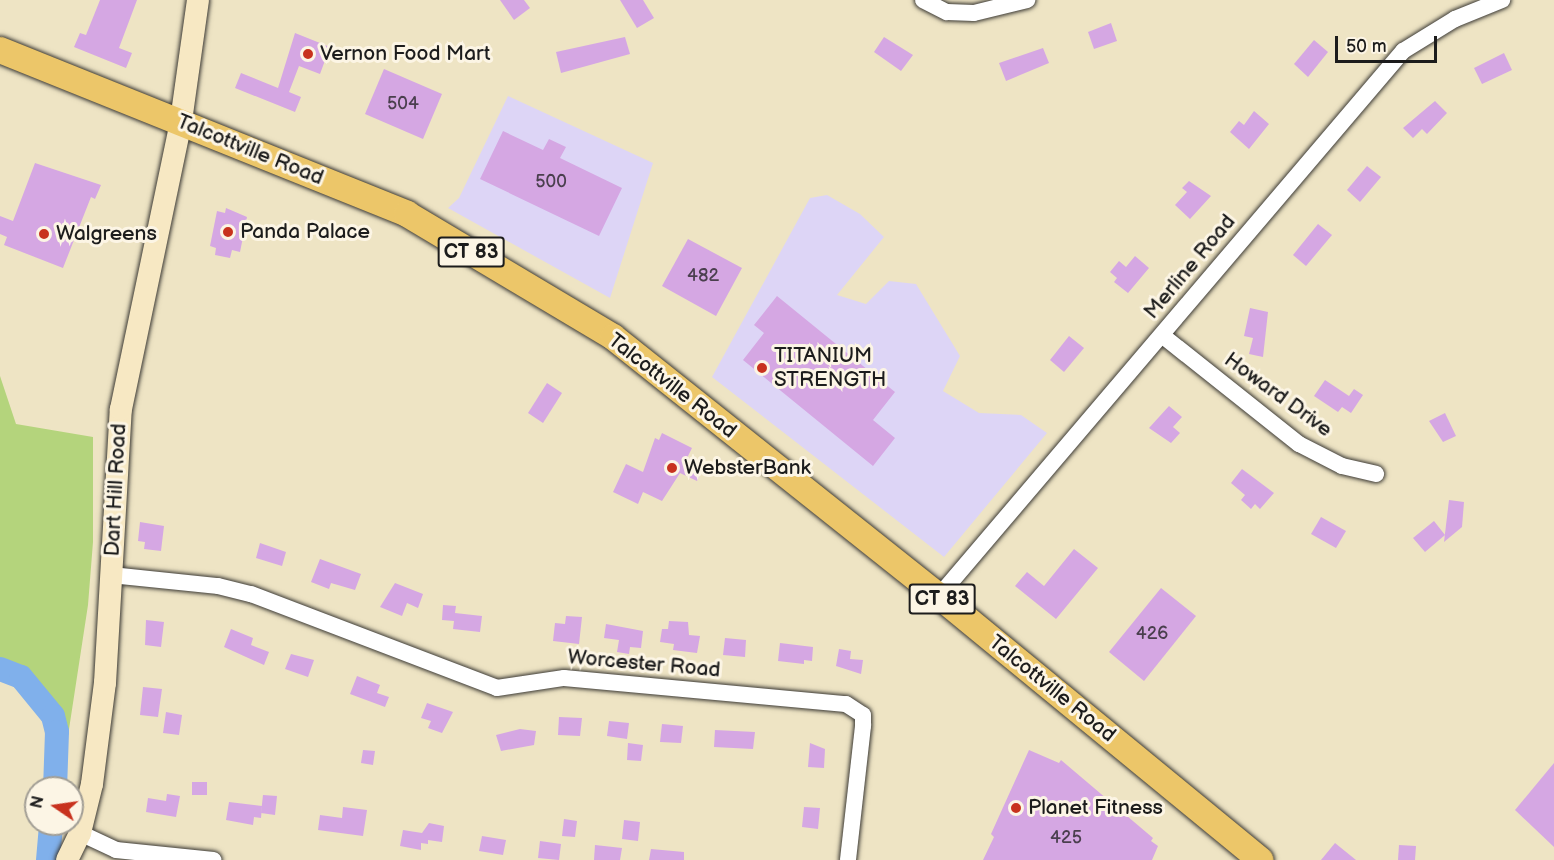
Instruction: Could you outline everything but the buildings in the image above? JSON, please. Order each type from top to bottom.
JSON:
[{"type":"main road","name":"Dart Hill Road","points":[[84,817],[92,784],[105,683],[121,409],[181,121],[198,0]]},
{"type":"main road","name":"Talcottville Road","points":[[0,50],[407,214],[613,337],[939,596],[1260,860]]},
{"type":"main road","name":"Dart Hill Road","points":[[67,860],[79,836]]},
{"type":"street","points":[[923,0],[947,12],[974,13],[1027,0]]},
{"type":"street","name":"Merline Road","points":[[939,596],[1163,336],[1359,98],[1403,51],[1455,19],[1502,0]]},
{"type":"street","name":"Howard Drive","points":[[1163,336],[1299,444],[1342,466],[1376,474]]},
{"type":"street","name":"Worcester Road","points":[[111,575],[218,586],[251,594],[497,688],[564,678],[846,704],[863,715],[848,860]]},
{"type":"street","points":[[84,835],[116,850],[213,860]]},
{"type":"shaded area","points":[[508,96],[653,163],[610,298],[448,208],[459,198]]},
{"type":"shaded area","points":[[827,195],[860,214],[884,237],[837,295],[866,304],[889,281],[916,284],[960,356],[943,391],[979,413],[1021,415],[1047,433],[944,557],[712,377],[810,198]]},
{"type":"green space","points":[[0,376],[16,424],[93,437],[93,542],[88,605],[62,776],[55,776],[57,732],[50,710],[21,677],[0,669]]},
{"type":"waterway","points":[[0,669],[21,677],[53,716],[57,732],[55,776]]},
{"type":"waterway","points":[[48,860],[50,836]]},
{"type":"place","name":"Vernon Food Mart","points":[[308,54]]},
{"type":"place","name":"Panda Palace","points":[[228,232]]},
{"type":"place","name":"Walgreens","points":[[44,234]]},
{"type":"place","name":"TITANIUM STRENGTH","points":[[762,368]]},
{"type":"place","name":"WebsterBank","points":[[672,468]]},
{"type":"place","name":"Planet Fitness","points":[[1016,808]]}]
